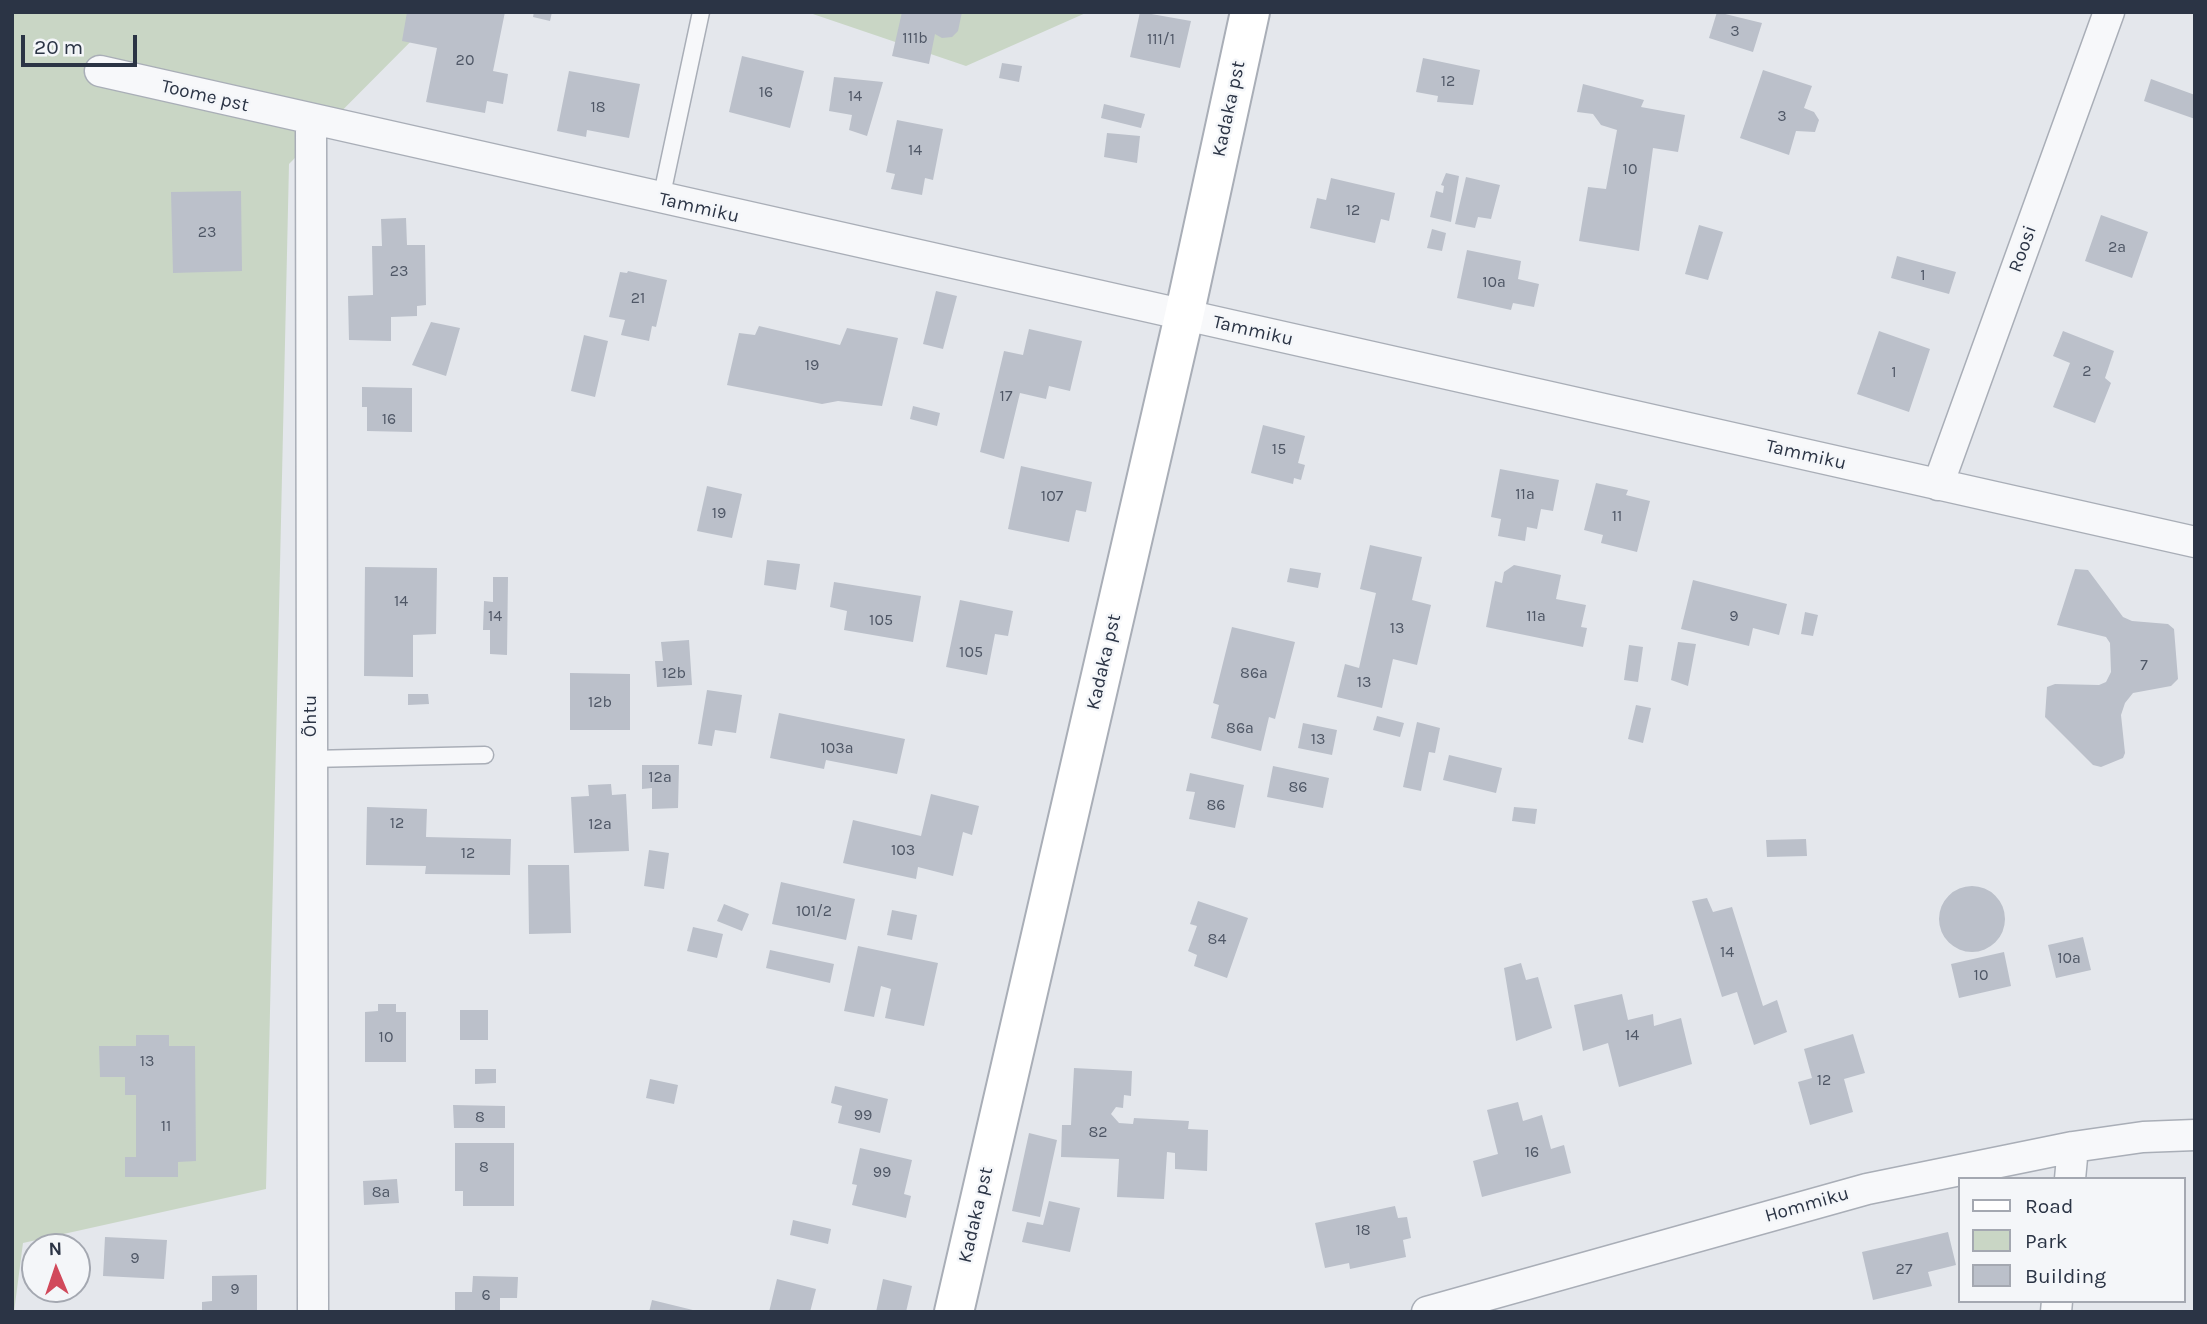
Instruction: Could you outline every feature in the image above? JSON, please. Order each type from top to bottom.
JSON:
[{"type":"main road","name":"Kadaka pst","points":[[954,1312],[1184,316],[1250,12]]},
{"type":"street","name":"Roosi","points":[[1938,485],[2109,12]]},
{"type":"street","name":"Toome pst","points":[[100,71],[311,121]]},
{"type":"street","name":"Tammiku","points":[[311,121],[2195,542]]},
{"type":"street","name":"Õhtu","points":[[311,121],[313,1312]]},
{"type":"street","name":"Hommiku","points":[[1427,1312],[1867,1189],[2073,1147],[2143,1137],[2195,1135]]},
{"type":"street","points":[[2070,1177],[2073,1147]]},
{"type":"lane","points":[[661,199],[701,12]]},
{"type":"lane","points":[[311,759],[485,755]]},
{"type":"green space","points":[[12,12],[440,12],[289,164],[266,1189],[68,1233],[21,1233],[21,1258],[14,1312]]},
{"type":"green space","points":[[807,12],[1088,12],[966,66]]},
{"type":"building","points":[[407,12],[505,12],[493,71],[508,74],[503,104],[487,101],[485,113],[426,102],[437,48],[402,41]]},
{"type":"building","points":[[534,12],[552,12],[550,21],[533,17]]},
{"type":"building","points":[[902,12],[962,12],[958,31],[952,37],[942,38],[935,34],[929,64],[892,56]]},
{"type":"building","points":[[1140,12],[1191,21],[1180,68],[1130,57]]},
{"type":"building","points":[[1717,12],[1762,23],[1753,52],[1709,38]]},
{"type":"building","points":[[742,56],[804,71],[790,128],[729,112]]},
{"type":"building","points":[[1423,58],[1480,70],[1473,105],[1437,102],[1438,96],[1416,92]]},
{"type":"building","points":[[1002,63],[1022,66],[1019,82],[999,78]]},
{"type":"building","points":[[1763,70],[1812,86],[1804,108],[1814,112],[1819,120],[1815,132],[1796,131],[1789,155],[1740,138]]},
{"type":"building","points":[[569,71],[640,84],[629,138],[587,130],[586,137],[557,131]]},
{"type":"building","points":[[834,77],[883,82],[867,136],[849,130],[852,115],[829,111]]},
{"type":"building","points":[[2151,79],[2195,95],[2195,119],[2144,101]]},
{"type":"building","points":[[1583,84],[1644,100],[1641,107],[1685,115],[1678,152],[1653,148],[1639,251],[1579,241],[1588,187],[1606,189],[1617,130],[1601,125],[1593,114],[1577,112]]},
{"type":"building","points":[[1104,104],[1145,114],[1141,128],[1101,118]]},
{"type":"building","points":[[897,120],[943,129],[933,180],[925,178],[922,195],[891,189],[895,174],[886,172]]},
{"type":"building","points":[[1107,133],[1140,136],[1137,163],[1104,157]]},
{"type":"building","points":[[1446,173],[1459,176],[1451,222],[1430,217],[1436,191],[1443,193],[1444,186],[1441,185]]},
{"type":"building","points":[[1466,177],[1500,185],[1491,219],[1478,217],[1475,228],[1455,224]]},
{"type":"building","points":[[1331,178],[1395,193],[1389,221],[1381,219],[1375,243],[1310,228],[1317,198],[1326,200]]},
{"type":"building","points":[[241,191],[242,271],[173,273],[171,192]]},
{"type":"building","points":[[2101,215],[2148,232],[2132,278],[2085,261]]},
{"type":"building","points":[[406,218],[407,245],[425,245],[426,305],[417,306],[417,316],[391,317],[391,341],[349,340],[348,296],[373,295],[372,246],[382,246],[381,219]]},
{"type":"building","points":[[1699,225],[1723,232],[1708,280],[1685,274]]},
{"type":"building","points":[[1432,229],[1446,233],[1442,251],[1427,248]]},
{"type":"building","points":[[1467,250],[1521,261],[1518,279],[1539,284],[1534,307],[1513,303],[1511,310],[1457,298]]},
{"type":"building","points":[[1897,256],[1956,272],[1949,294],[1891,278]]},
{"type":"building","points":[[628,271],[667,280],[656,327],[652,326],[649,341],[621,335],[625,320],[609,317],[620,272]]},
{"type":"building","points":[[936,291],[957,296],[943,349],[923,344]]},
{"type":"building","points":[[431,322],[460,328],[446,376],[412,365]]},
{"type":"building","points":[[759,326],[840,345],[847,328],[898,338],[882,406],[838,401],[822,404],[727,385],[739,333],[755,335]]},
{"type":"building","points":[[1029,329],[1082,341],[1070,391],[1049,386],[1046,399],[1020,393],[1004,459],[980,452],[1004,351],[1023,355]]},
{"type":"building","points":[[1879,331],[1930,349],[1909,412],[1857,394]]},
{"type":"building","points":[[2063,331],[2114,351],[2105,378],[2111,383],[2095,423],[2053,407],[2070,363],[2053,356]]},
{"type":"building","points":[[584,335],[608,341],[595,397],[571,391]]},
{"type":"building","points":[[362,387],[412,388],[412,432],[367,431],[367,407],[362,407]]},
{"type":"building","points":[[913,406],[940,413],[937,426],[910,419]]},
{"type":"building","points":[[1263,425],[1305,436],[1298,463],[1305,465],[1301,480],[1294,478],[1293,484],[1251,473]]},
{"type":"building","points":[[1021,466],[1092,482],[1086,512],[1076,510],[1069,542],[1008,529]]},
{"type":"building","points":[[1500,469],[1559,480],[1553,511],[1541,509],[1537,529],[1527,527],[1525,541],[1498,536],[1501,519],[1491,517]]},
{"type":"building","points":[[1596,483],[1628,490],[1626,495],[1650,501],[1637,552],[1601,543],[1603,535],[1584,530]]},
{"type":"building","points":[[707,486],[742,494],[732,538],[697,531]]},
{"type":"building","points":[[1370,545],[1422,557],[1412,600],[1431,605],[1417,665],[1393,659],[1382,708],[1337,697],[1345,664],[1359,668],[1376,593],[1360,589]]},
{"type":"building","points":[[767,560],[800,564],[796,590],[764,585]]},
{"type":"building","points":[[1514,565],[1561,575],[1556,599],[1586,605],[1581,627],[1587,628],[1583,647],[1486,627],[1495,581],[1502,583],[1504,572]]},
{"type":"building","points":[[365,567],[437,568],[436,634],[413,635],[413,677],[364,676]]},
{"type":"building","points":[[1290,568],[1321,573],[1318,588],[1287,582]]},
{"type":"building","points":[[2075,569],[2088,570],[2123,617],[2132,621],[2168,624],[2174,629],[2178,679],[2171,686],[2133,693],[2125,703],[2121,715],[2125,753],[2123,758],[2101,767],[2093,765],[2045,717],[2047,687],[2055,684],[2099,685],[2106,682],[2111,672],[2110,643],[2106,637],[2057,625]]},
{"type":"building","points":[[493,577],[508,577],[507,655],[490,654],[490,630],[483,630],[484,601],[493,602]]},
{"type":"building","points":[[1693,580],[1787,604],[1779,635],[1753,628],[1749,646],[1681,629]]},
{"type":"building","points":[[834,582],[921,596],[913,642],[844,630],[847,611],[830,607]]},
{"type":"building","points":[[960,600],[1013,611],[1008,636],[995,634],[987,675],[946,667]]},
{"type":"building","points":[[1805,612],[1818,615],[1813,636],[1801,634]]},
{"type":"building","points":[[1232,627],[1295,642],[1275,719],[1269,717],[1261,751],[1211,738],[1219,705],[1213,703]]},
{"type":"building","points":[[689,640],[692,685],[657,687],[655,661],[663,661],[661,642]]},
{"type":"building","points":[[1678,642],[1696,644],[1688,686],[1671,680]]},
{"type":"building","points":[[1629,645],[1643,647],[1638,682],[1624,680]]},
{"type":"building","points":[[570,673],[630,674],[630,730],[570,730]]},
{"type":"building","points":[[707,690],[742,695],[736,733],[715,730],[712,746],[698,744]]},
{"type":"building","points":[[408,694],[428,694],[429,704],[408,705]]},
{"type":"building","points":[[1636,705],[1651,708],[1643,743],[1628,739]]},
{"type":"building","points":[[779,713],[905,739],[897,774],[826,760],[824,769],[770,758]]},
{"type":"building","points":[[1377,716],[1404,723],[1400,737],[1373,730]]},
{"type":"building","points":[[1417,722],[1440,728],[1435,753],[1429,752],[1421,791],[1403,787]]},
{"type":"building","points":[[1303,723],[1337,730],[1332,755],[1298,748]]},
{"type":"building","points":[[1449,755],[1502,768],[1496,793],[1443,780]]},
{"type":"building","points":[[642,765],[679,765],[678,808],[652,809],[652,788],[642,789]]},
{"type":"building","points":[[1273,766],[1329,778],[1323,808],[1267,797]]},
{"type":"building","points":[[1190,773],[1244,785],[1235,828],[1189,819],[1195,792],[1186,791]]},
{"type":"building","points":[[611,784],[612,795],[626,794],[629,851],[574,853],[571,797],[589,796],[588,785]]},
{"type":"building","points":[[931,794],[979,806],[972,835],[963,832],[953,876],[918,867],[916,879],[843,863],[853,820],[921,836]]},
{"type":"building","points":[[367,807],[427,809],[426,837],[511,839],[510,875],[425,874],[426,866],[366,865]]},
{"type":"building","points":[[1514,807],[1537,809],[1535,824],[1512,821]]},
{"type":"building","points":[[1806,839],[1807,856],[1767,857],[1766,840]]},
{"type":"building","points":[[649,850],[669,853],[664,889],[644,886]]},
{"type":"building","points":[[528,865],[569,865],[571,933],[529,934]]},
{"type":"building","points":[[781,882],[855,899],[846,940],[772,924]]},
{"type":"building","points":[[1972,886],[1985,889],[1995,896],[2002,906],[2005,919],[2002,932],[1995,942],[1985,949],[1972,952],[1959,949],[1949,942],[1942,932],[1939,919],[1942,906],[1949,896],[1959,889]]},
{"type":"building","points":[[1707,898],[1713,912],[1732,907],[1763,1006],[1777,1000],[1787,1032],[1754,1045],[1737,992],[1722,997],[1692,901]]},
{"type":"building","points":[[1198,901],[1248,918],[1227,978],[1194,966],[1197,955],[1188,951],[1197,926],[1190,924]]},
{"type":"building","points":[[724,904],[749,914],[742,931],[717,921]]},
{"type":"building","points":[[892,910],[917,915],[912,940],[887,935]]},
{"type":"building","points":[[693,927],[723,934],[717,958],[687,951]]},
{"type":"building","points":[[2083,937],[2091,970],[2056,978],[2048,945]]},
{"type":"building","points":[[858,946],[938,963],[924,1026],[885,1018],[891,989],[881,986],[874,1017],[844,1011]]},
{"type":"building","points":[[770,950],[834,964],[830,983],[766,968]]},
{"type":"building","points":[[2004,952],[2011,986],[1959,998],[1951,964]]},
{"type":"building","points":[[1521,963],[1526,980],[1538,977],[1552,1028],[1516,1041],[1504,968]]},
{"type":"building","points":[[1622,994],[1628,1020],[1653,1014],[1654,1026],[1681,1018],[1692,1064],[1619,1087],[1608,1043],[1583,1051],[1574,1005]]},
{"type":"building","points":[[378,1004],[396,1004],[396,1012],[406,1012],[406,1062],[365,1062],[365,1012],[378,1011]]},
{"type":"building","points":[[460,1010],[488,1010],[488,1040],[460,1040]]},
{"type":"building","points":[[1853,1034],[1865,1073],[1844,1079],[1853,1112],[1810,1125],[1798,1082],[1812,1078],[1804,1049]]},
{"type":"building","points":[[136,1035],[169,1035],[169,1046],[195,1046],[196,1161],[178,1162],[178,1177],[125,1177],[125,1157],[136,1157],[136,1095],[125,1095],[125,1077],[100,1077],[99,1046],[136,1046]]},
{"type":"building","points":[[1074,1068],[1132,1071],[1131,1096],[1124,1095],[1123,1108],[1116,1107],[1111,1114],[1119,1123],[1133,1124],[1134,1118],[1189,1121],[1188,1129],[1208,1130],[1207,1171],[1175,1169],[1175,1153],[1167,1152],[1164,1199],[1117,1197],[1119,1159],[1061,1157],[1062,1125],[1071,1125]]},
{"type":"building","points":[[475,1069],[496,1069],[496,1083],[475,1084]]},
{"type":"building","points":[[650,1079],[678,1085],[674,1104],[646,1098]]},
{"type":"building","points":[[835,1086],[888,1099],[880,1133],[838,1123],[842,1106],[831,1103]]},
{"type":"building","points":[[1518,1102],[1523,1121],[1542,1115],[1551,1149],[1564,1145],[1571,1173],[1482,1197],[1473,1161],[1498,1154],[1487,1110]]},
{"type":"building","points":[[453,1105],[505,1106],[505,1128],[454,1128]]},
{"type":"building","points":[[1029,1133],[1057,1140],[1040,1217],[1012,1211]]},
{"type":"building","points":[[455,1143],[514,1143],[514,1206],[463,1206],[463,1191],[455,1191]]},
{"type":"building","points":[[860,1148],[912,1160],[904,1194],[911,1196],[906,1218],[852,1205],[857,1185],[852,1184]]},
{"type":"building","points":[[397,1179],[399,1203],[364,1205],[363,1181]]},
{"type":"building","points":[[1049,1201],[1080,1208],[1070,1252],[1022,1242],[1027,1222],[1043,1225]]},
{"type":"building","points":[[1395,1206],[1398,1218],[1407,1217],[1411,1238],[1403,1240],[1406,1257],[1350,1269],[1349,1263],[1325,1268],[1315,1223]]},
{"type":"building","points":[[793,1220],[831,1229],[828,1244],[790,1235]]},
{"type":"building","points":[[1948,1232],[1956,1265],[1928,1272],[1932,1286],[1873,1300],[1862,1252]]},
{"type":"building","points":[[105,1237],[167,1240],[164,1279],[103,1276]]},
{"type":"building","points":[[257,1275],[257,1312],[202,1312],[202,1302],[212,1301],[212,1276]]},
{"type":"building","points":[[473,1276],[518,1277],[517,1298],[500,1298],[500,1312],[455,1312],[455,1292],[472,1292]]},
{"type":"building","points":[[777,1279],[816,1289],[810,1312],[769,1312]]},
{"type":"building","points":[[883,1279],[912,1286],[906,1312],[876,1312]]},
{"type":"building","points":[[652,1300],[697,1311],[697,1312],[649,1312]]}]
